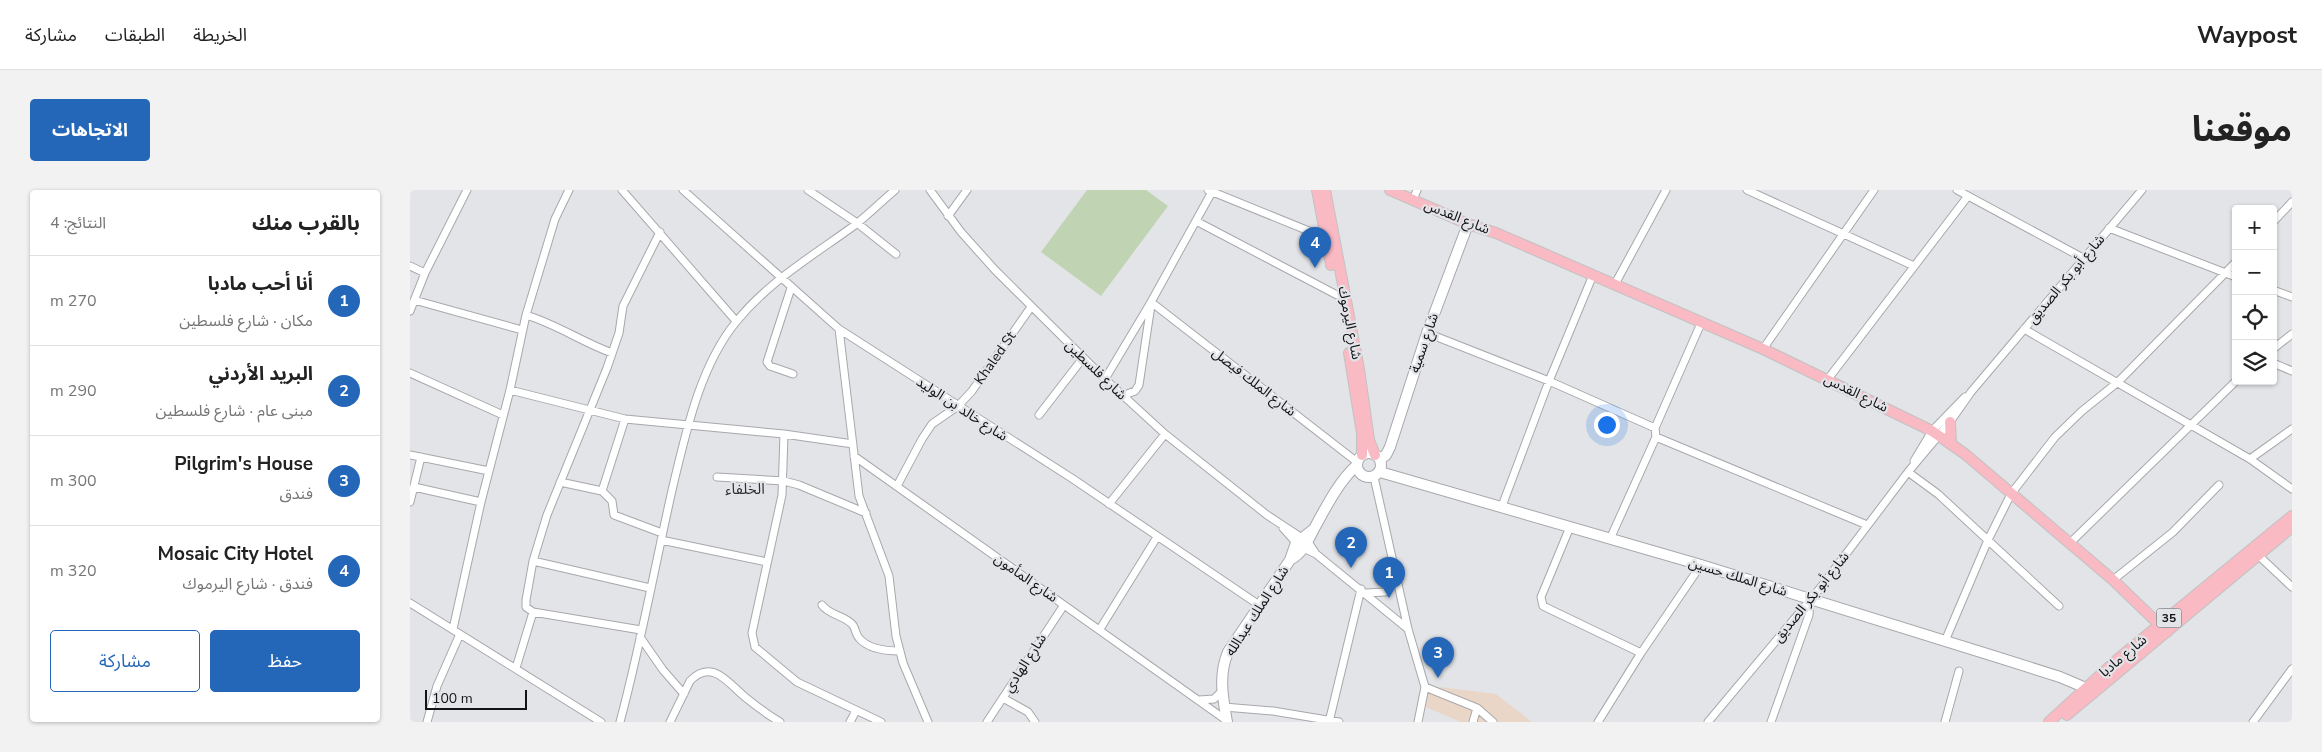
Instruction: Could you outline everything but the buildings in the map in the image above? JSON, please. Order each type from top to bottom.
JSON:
[{"type":"main road","name":"شارع اليرموك","points":[[1323,190],[1326,238],[1356,392],[1362,434],[1359,461]]},
{"type":"main road","name":"شارع اليرموك","points":[[1323,190],[1359,369],[1369,440],[1377,457]]},
{"type":"main road","name":"شارع القدس","points":[[1390,190],[1416,192],[1469,221]]},
{"type":"main road","name":"شارع القدس","points":[[1402,191],[1593,276],[1763,348],[1936,433],[1951,443],[2113,580],[2164,628]]},
{"type":"main road","name":"شارع سمية","points":[[1377,457],[1386,455],[1390,448],[1427,333],[1469,221]]},
{"type":"main road","points":[[1950,422],[1951,443]]},
{"type":"main road","points":[[1302,543],[1314,529],[1339,488],[1359,461],[1368,453],[1377,457],[1382,466],[1377,474],[1362,476],[1359,461]]},
{"type":"main road","name":"شارع الملك حسين","points":[[1377,474],[1502,506],[1701,565],[2060,677],[2090,690]]},
{"type":"main road","name":"شارع مادبا","points":[[2049,722],[2164,628],[2292,516]]},
{"type":"main road","name":"شارع مادبا","points":[[2164,628],[2292,527]]},
{"type":"main road","name":"شارع الملك عبدالله","points":[[1226,721],[1222,691],[1223,663],[1228,652],[1302,543]]},
{"type":"main road","name":"شارع مادبا","points":[[2059,722],[2090,690]]},
{"type":"street","points":[[410,311],[425,273],[467,190]]},
{"type":"street","points":[[453,629],[481,502],[510,390],[526,314],[555,219],[569,190]]},
{"type":"street","points":[[622,190],[736,321]]},
{"type":"street","name":"شارع خالد بن الوليد","points":[[683,190],[839,330],[1109,504],[1260,605]]},
{"type":"street","points":[[808,190],[857,223],[896,254]]},
{"type":"street","points":[[620,722],[688,425],[719,344],[736,321],[780,278],[857,223],[895,190]]},
{"type":"street","name":"شارع فلسطين","points":[[930,190],[948,216],[977,250],[1030,307],[1122,396],[1165,434],[1408,629]]},
{"type":"street","points":[[948,216],[967,190]]},
{"type":"street","points":[[1615,284],[1666,190]]},
{"type":"street","points":[[1747,190],[1914,266]]},
{"type":"street","points":[[1763,348],[1874,190]]},
{"type":"street","points":[[1957,190],[2083,258]]},
{"type":"street","name":"شارع أبو بكر الصديق","points":[[1708,722],[1810,600],[1936,433],[2142,190]]},
{"type":"street","points":[[1105,379],[1151,302],[1211,191],[1326,238]]},
{"type":"street","points":[[1828,380],[1968,196]]},
{"type":"street","points":[[2277,218],[2292,202]]},
{"type":"street","points":[[1196,221],[1337,295]]},
{"type":"street","points":[[2110,228],[2232,275]]},
{"type":"street","points":[[660,232],[623,306],[619,333],[590,411],[560,482],[534,561],[526,604],[528,610],[533,612],[641,633],[664,670],[684,694]]},
{"type":"street","points":[[410,266],[425,273]]},
{"type":"street","points":[[1945,641],[1988,540],[2011,494],[2055,437],[2082,411],[2118,382],[2232,266]]},
{"type":"street","points":[[1502,506],[1549,381],[1593,276]]},
{"type":"street","points":[[791,288],[767,362],[770,366],[794,374]]},
{"type":"street","points":[[2277,291],[2292,297]]},
{"type":"street","points":[[414,300],[522,330]]},
{"type":"street","points":[[1122,396],[1135,392],[1139,385],[1151,302]]},
{"type":"street","name":"شارع الملك فيصل","points":[[1151,302],[1359,461]]},
{"type":"street","name":"Khaled St","points":[[897,486],[932,424],[958,406],[972,391],[1030,307]]},
{"type":"street","points":[[526,314],[612,353]]},
{"type":"street","points":[[1610,539],[1656,437],[1655,428],[1702,321]]},
{"type":"street","points":[[2024,329],[2250,459],[2292,489]]},
{"type":"street","points":[[839,330],[858,490],[889,576],[900,651],[907,674],[928,722]]},
{"type":"street","points":[[1427,333],[1549,381],[1655,428]]},
{"type":"street","points":[[2277,346],[2292,334]]},
{"type":"street","points":[[1038,415],[1083,358]]},
{"type":"street","points":[[2277,365],[2292,371]]},
{"type":"street","points":[[410,373],[503,415]]},
{"type":"street","points":[[2069,544],[2192,427],[2232,385]]},
{"type":"street","points":[[510,390],[624,419],[784,434],[853,444]]},
{"type":"street","name":"شارع أبو بكر الصديق","points":[[1936,433],[1950,422],[1971,392]]},
{"type":"street","points":[[602,491],[624,419]]},
{"type":"street","points":[[2250,459],[2292,429]]},
{"type":"street","points":[[784,434],[784,481],[778,517],[752,633],[755,647],[797,682],[881,722]]},
{"type":"street","points":[[1109,504],[1165,434]]},
{"type":"street","points":[[1656,437],[1867,525]]},
{"type":"street","points":[[410,455],[489,471]]},
{"type":"street","name":"شارع المأمون","points":[[854,456],[1100,629],[1226,721]]},
{"type":"street","points":[[410,502],[421,457]]},
{"type":"street","points":[[1909,470],[1938,494],[2059,606]]},
{"type":"street","points":[[1377,474],[1408,629],[1425,687],[1418,722]]},
{"type":"street","points":[[717,477],[784,481],[811,489],[866,513]]},
{"type":"street","points":[[560,482],[602,491],[612,501],[614,515],[662,536],[767,562]]},
{"type":"street","points":[[2113,580],[2173,532],[2219,485]]},
{"type":"street","points":[[414,487],[481,502]]},
{"type":"street","points":[[1570,527],[1540,597],[1541,602],[1544,606],[1641,653]]},
{"type":"street","points":[[1100,629],[1157,537]]},
{"type":"street","points":[[2258,555],[2292,587]]},
{"type":"street","points":[[534,561],[650,588]]},
{"type":"street","points":[[1598,722],[1641,653],[1701,565]]},
{"type":"street","points":[[1329,721],[1363,591],[1385,592],[1392,585],[1396,574]]},
{"type":"street","points":[[1771,722],[1809,615],[1810,600]]},
{"type":"street","points":[[410,603],[601,722]]},
{"type":"street","points":[[822,605],[827,610],[852,623],[859,638],[866,643],[875,648],[900,651]]},
{"type":"street","name":"شارع الهادي","points":[[987,722],[1064,605]]},
{"type":"street","points":[[516,668],[533,612]]},
{"type":"street","points":[[427,722],[438,686],[460,634]]},
{"type":"street","points":[[2253,722],[2292,669]]},
{"type":"street","points":[[1945,722],[1959,671]]},
{"type":"street","points":[[670,722],[695,676],[705,672],[713,673],[726,679],[744,697],[780,722]]},
{"type":"street","points":[[1425,687],[1477,708],[1493,722]]},
{"type":"street","points":[[1199,700],[1214,699],[1222,691]]},
{"type":"street","points":[[1003,698],[1028,712],[1035,722]]},
{"type":"street","points":[[1224,707],[1273,711],[1339,722]]},
{"type":"street","points":[[1473,722],[1477,708]]},
{"type":"street","points":[[850,722],[856,711]]},
{"type":"shaded area","points":[[1423,685],[1496,694],[1532,722],[1461,722],[1421,705]]},
{"type":"green space","points":[[1087,190],[1146,190],[1168,206],[1101,296],[1041,252]]},
{"type":"place","name":"Mosaic City Hotel","points":[[1315,268]]},
{"type":"place","name":"البريد الأردني","points":[[1351,568]]},
{"type":"place","name":"أنا أحب مادبا","points":[[1389,598]]},
{"type":"place","name":"Pilgrim's House","points":[[1438,678]]},
{"type":"district","name":"الخلفاء","points":[[745,489]]}]
